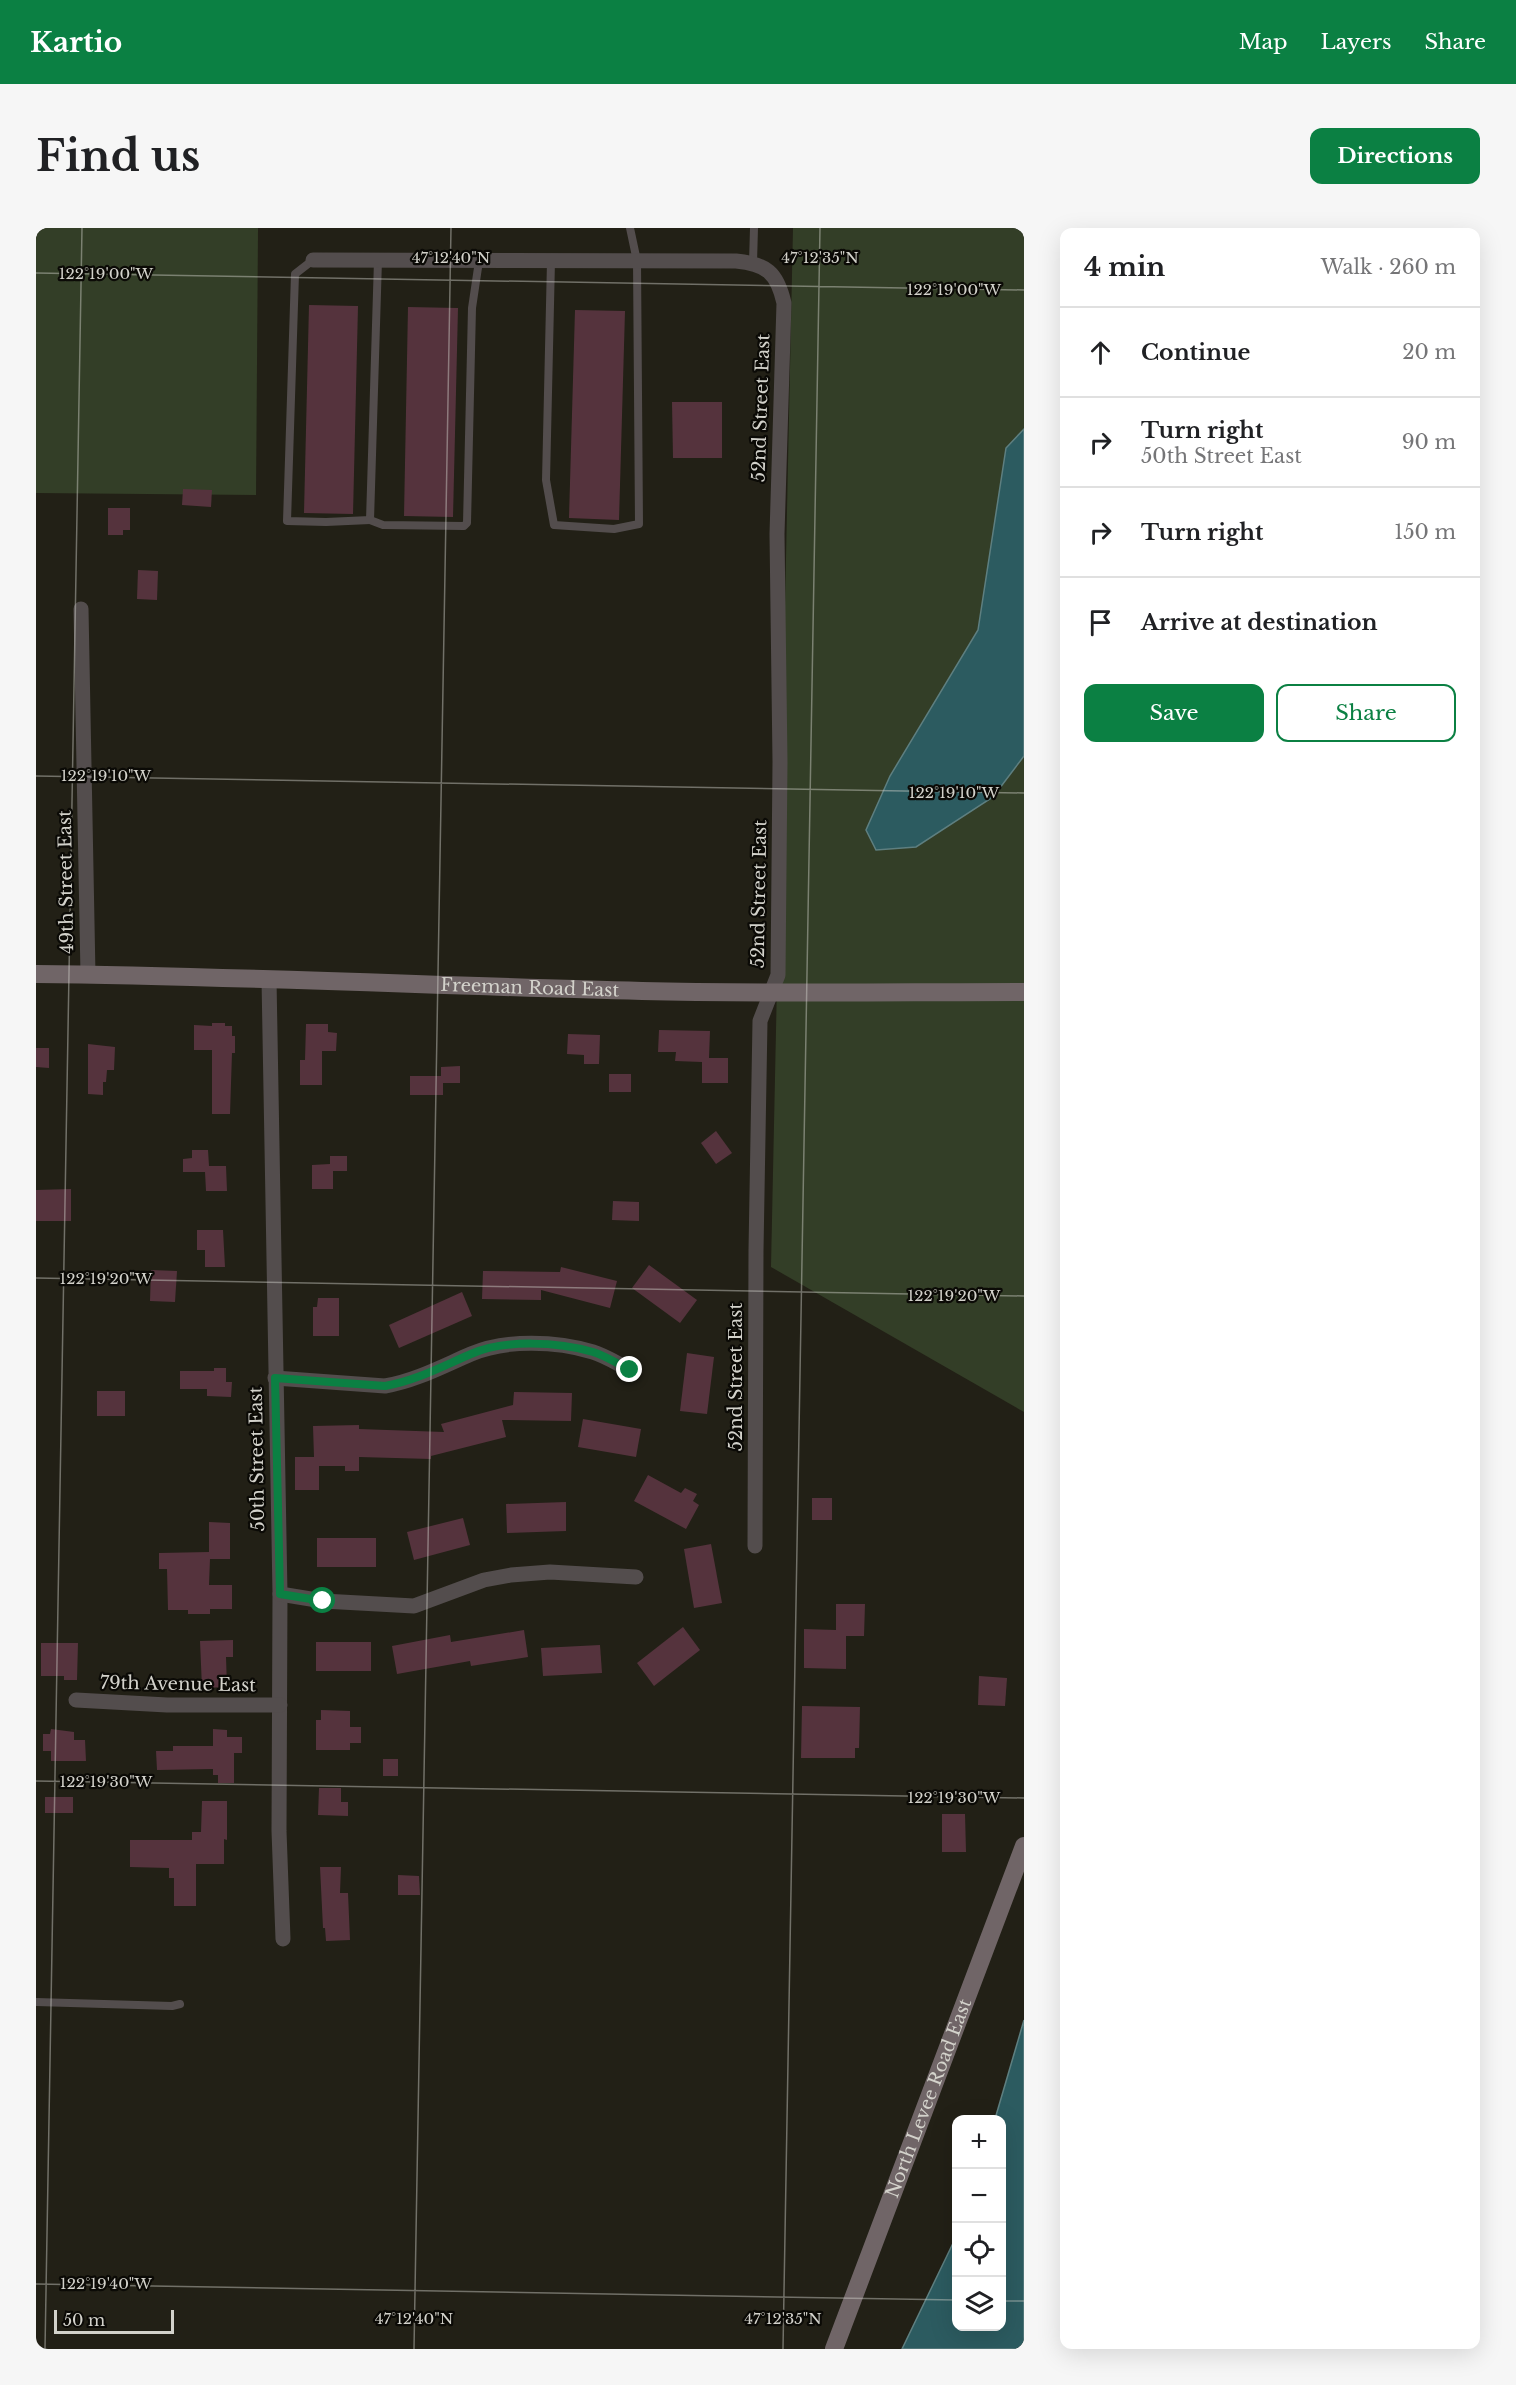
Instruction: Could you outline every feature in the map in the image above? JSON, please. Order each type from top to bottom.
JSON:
[{"type":"street","points":[[313,260],[753,263]]},
{"type":"street","name":"52nd Street East","points":[[753,263],[764,267],[775,278],[783,303],[777,534],[780,762],[778,975],[760,1021],[756,1250],[755,1546]]},
{"type":"street","name":"49th Street East","points":[[81,609],[88,975]]},
{"type":"street","name":"Freeman Road East","points":[[36,974],[771,993],[1024,992]]},
{"type":"street","name":"50th Street East","points":[[270,979],[280,1594],[279,1831],[283,1939]]},
{"type":"street","points":[[275,1378],[385,1386],[402,1383],[488,1348],[523,1344],[568,1346],[595,1353],[630,1370]]},
{"type":"street","points":[[280,1594],[323,1601],[414,1606],[484,1580],[511,1575],[550,1572],[636,1577]]},
{"type":"street","name":"79th Avenue East","points":[[76,1700],[167,1705],[280,1705]]},
{"type":"street","name":"North Levee Road East","points":[[834,2349],[1024,1846]]},
{"type":"lane","points":[[551,261],[546,480],[554,525],[614,529],[639,524],[637,261],[630,228]]},
{"type":"lane","points":[[753,263],[754,228]]},
{"type":"lane","points":[[313,260],[295,274],[287,520],[326,522],[370,520],[383,525],[464,526],[467,523],[472,308],[479,261]]},
{"type":"lane","points":[[370,520],[378,260]]},
{"type":"lane","points":[[36,2001],[172,2006],[180,2004]]},
{"type":"green space","points":[[36,228],[258,228],[256,495],[36,493]]},
{"type":"green space","points":[[793,228],[1024,228],[1024,1412],[771,1267]]},
{"type":"water","points":[[1024,429],[1024,756],[993,797],[916,847],[876,850],[866,830],[890,776],[978,630],[1006,448]]},
{"type":"water","points":[[1024,2020],[1024,2349],[902,2349],[952,2245],[952,2331],[1006,2331],[1006,2115],[996,2115]]},
{"type":"building","points":[[309,305],[358,306],[353,514],[304,513]]},
{"type":"building","points":[[408,307],[458,308],[453,517],[404,516]]},
{"type":"building","points":[[575,310],[625,311],[619,520],[569,518]]},
{"type":"building","points":[[672,402],[722,402],[722,458],[673,458]]},
{"type":"building","points":[[183,489],[212,490],[211,507],[182,505]]},
{"type":"building","points":[[108,508],[130,508],[130,530],[123,530],[123,535],[108,535]]},
{"type":"building","points":[[138,570],[158,571],[157,600],[137,599]]},
{"type":"building","points":[[212,1023],[225,1023],[225,1026],[232,1026],[232,1036],[235,1036],[235,1053],[232,1053],[230,1114],[212,1114],[212,1050],[194,1050],[194,1025],[212,1026]]},
{"type":"building","points":[[306,1024],[328,1024],[328,1032],[337,1033],[336,1051],[322,1051],[322,1085],[300,1085],[300,1060],[305,1060]]},
{"type":"building","points":[[659,1030],[710,1031],[709,1058],[728,1058],[728,1083],[702,1083],[702,1062],[675,1061],[676,1052],[658,1052]]},
{"type":"building","points":[[568,1034],[600,1035],[599,1064],[584,1064],[584,1055],[567,1054]]},
{"type":"building","points":[[88,1044],[115,1047],[114,1070],[107,1070],[106,1082],[103,1082],[103,1095],[88,1094]]},
{"type":"building","points":[[36,1048],[49,1048],[49,1068],[36,1067]]},
{"type":"building","points":[[460,1066],[460,1083],[443,1083],[443,1095],[410,1095],[410,1076],[441,1076],[441,1067]]},
{"type":"building","points":[[609,1074],[631,1074],[631,1092],[609,1092]]},
{"type":"building","points":[[716,1131],[732,1153],[716,1164],[701,1143]]},
{"type":"building","points":[[192,1150],[208,1150],[209,1166],[226,1166],[227,1191],[206,1191],[205,1172],[183,1172],[183,1159],[192,1158]]},
{"type":"building","points":[[330,1156],[347,1156],[347,1171],[333,1171],[333,1189],[312,1189],[312,1165],[330,1164]]},
{"type":"building","points":[[71,1189],[71,1221],[36,1221],[36,1190]]},
{"type":"building","points":[[613,1201],[639,1202],[639,1221],[612,1220]]},
{"type":"building","points":[[197,1230],[223,1230],[225,1267],[205,1267],[205,1250],[197,1250]]},
{"type":"building","points":[[649,1265],[697,1300],[680,1323],[632,1288]]},
{"type":"building","points":[[561,1267],[617,1281],[610,1308],[541,1290],[541,1300],[482,1299],[483,1271],[560,1272]]},
{"type":"building","points":[[151,1270],[177,1271],[175,1302],[150,1301]]},
{"type":"building","points":[[462,1292],[472,1316],[399,1348],[389,1325]]},
{"type":"building","points":[[318,1298],[339,1298],[339,1336],[313,1336],[313,1307],[317,1307]]},
{"type":"building","points":[[687,1353],[714,1357],[707,1414],[680,1411]]},
{"type":"building","points":[[214,1368],[226,1368],[226,1382],[232,1382],[231,1397],[207,1396],[207,1389],[180,1389],[180,1371],[214,1371]]},
{"type":"building","points":[[97,1391],[125,1391],[125,1416],[97,1416]]},
{"type":"building","points":[[514,1392],[572,1393],[571,1421],[502,1420],[506,1437],[431,1456],[431,1459],[359,1457],[359,1471],[345,1471],[345,1466],[319,1466],[319,1490],[295,1490],[295,1457],[314,1457],[313,1426],[359,1425],[359,1429],[444,1432],[441,1424],[513,1405]]},
{"type":"building","points":[[583,1419],[641,1429],[636,1457],[578,1447]]},
{"type":"building","points":[[648,1475],[681,1493],[685,1488],[697,1494],[693,1501],[699,1505],[686,1529],[634,1501]]},
{"type":"building","points":[[812,1498],[832,1498],[832,1520],[812,1520]]},
{"type":"building","points":[[566,1502],[566,1531],[507,1533],[506,1504]]},
{"type":"building","points":[[463,1518],[470,1545],[414,1560],[407,1532]]},
{"type":"building","points":[[209,1522],[230,1523],[230,1559],[210,1559],[209,1585],[232,1585],[232,1609],[210,1609],[210,1614],[188,1614],[188,1610],[168,1610],[167,1569],[159,1569],[159,1553],[209,1552]]},
{"type":"building","points":[[317,1538],[376,1538],[376,1567],[317,1567]]},
{"type":"building","points":[[711,1544],[722,1603],[694,1608],[684,1549]]},
{"type":"building","points":[[836,1604],[865,1604],[864,1636],[846,1636],[846,1669],[804,1668],[804,1629],[836,1630]]},
{"type":"building","points":[[683,1627],[700,1650],[654,1686],[637,1663]]},
{"type":"building","points":[[524,1630],[528,1657],[471,1666],[470,1661],[397,1674],[392,1646],[450,1635],[451,1642]]},
{"type":"building","points":[[233,1640],[233,1657],[226,1657],[227,1687],[202,1688],[200,1641]]},
{"type":"building","points":[[316,1642],[371,1642],[371,1671],[316,1671]]},
{"type":"building","points":[[41,1643],[78,1643],[77,1680],[64,1680],[64,1676],[41,1676]]},
{"type":"building","points":[[600,1645],[602,1673],[543,1676],[541,1648]]},
{"type":"building","points":[[979,1676],[1007,1678],[1005,1706],[978,1705]]},
{"type":"building","points":[[802,1706],[860,1707],[859,1748],[855,1748],[855,1758],[801,1758]]},
{"type":"building","points":[[321,1710],[350,1711],[350,1727],[361,1727],[361,1743],[350,1743],[350,1750],[316,1750],[316,1720],[321,1720]]},
{"type":"building","points":[[51,1729],[74,1732],[74,1740],[85,1740],[86,1761],[51,1761],[51,1751],[43,1751],[43,1734],[50,1734]]},
{"type":"building","points":[[213,1729],[227,1730],[227,1737],[242,1737],[242,1753],[234,1753],[234,1783],[218,1783],[218,1775],[213,1775],[213,1769],[157,1770],[156,1751],[173,1751],[173,1746],[213,1746]]},
{"type":"building","points":[[383,1759],[398,1759],[398,1776],[383,1776]]},
{"type":"building","points":[[319,1788],[341,1788],[341,1802],[348,1802],[348,1816],[318,1815]]},
{"type":"building","points":[[45,1797],[73,1797],[73,1813],[45,1813]]},
{"type":"building","points":[[202,1801],[227,1801],[227,1840],[224,1839],[224,1864],[196,1864],[196,1906],[174,1906],[174,1878],[169,1878],[169,1868],[130,1867],[130,1840],[192,1840],[192,1832],[201,1832]]},
{"type":"building","points":[[942,1814],[965,1814],[966,1852],[942,1852]]},
{"type":"building","points":[[320,1867],[341,1867],[340,1893],[348,1893],[350,1940],[326,1941],[325,1928],[323,1928]]},
{"type":"building","points":[[398,1875],[419,1876],[420,1895],[398,1895]]},
{"type":"route","points":[[323,1601],[280,1594],[275,1378],[296,1382],[385,1386],[402,1383],[488,1348],[523,1344],[568,1346],[595,1353],[630,1370]]}]
